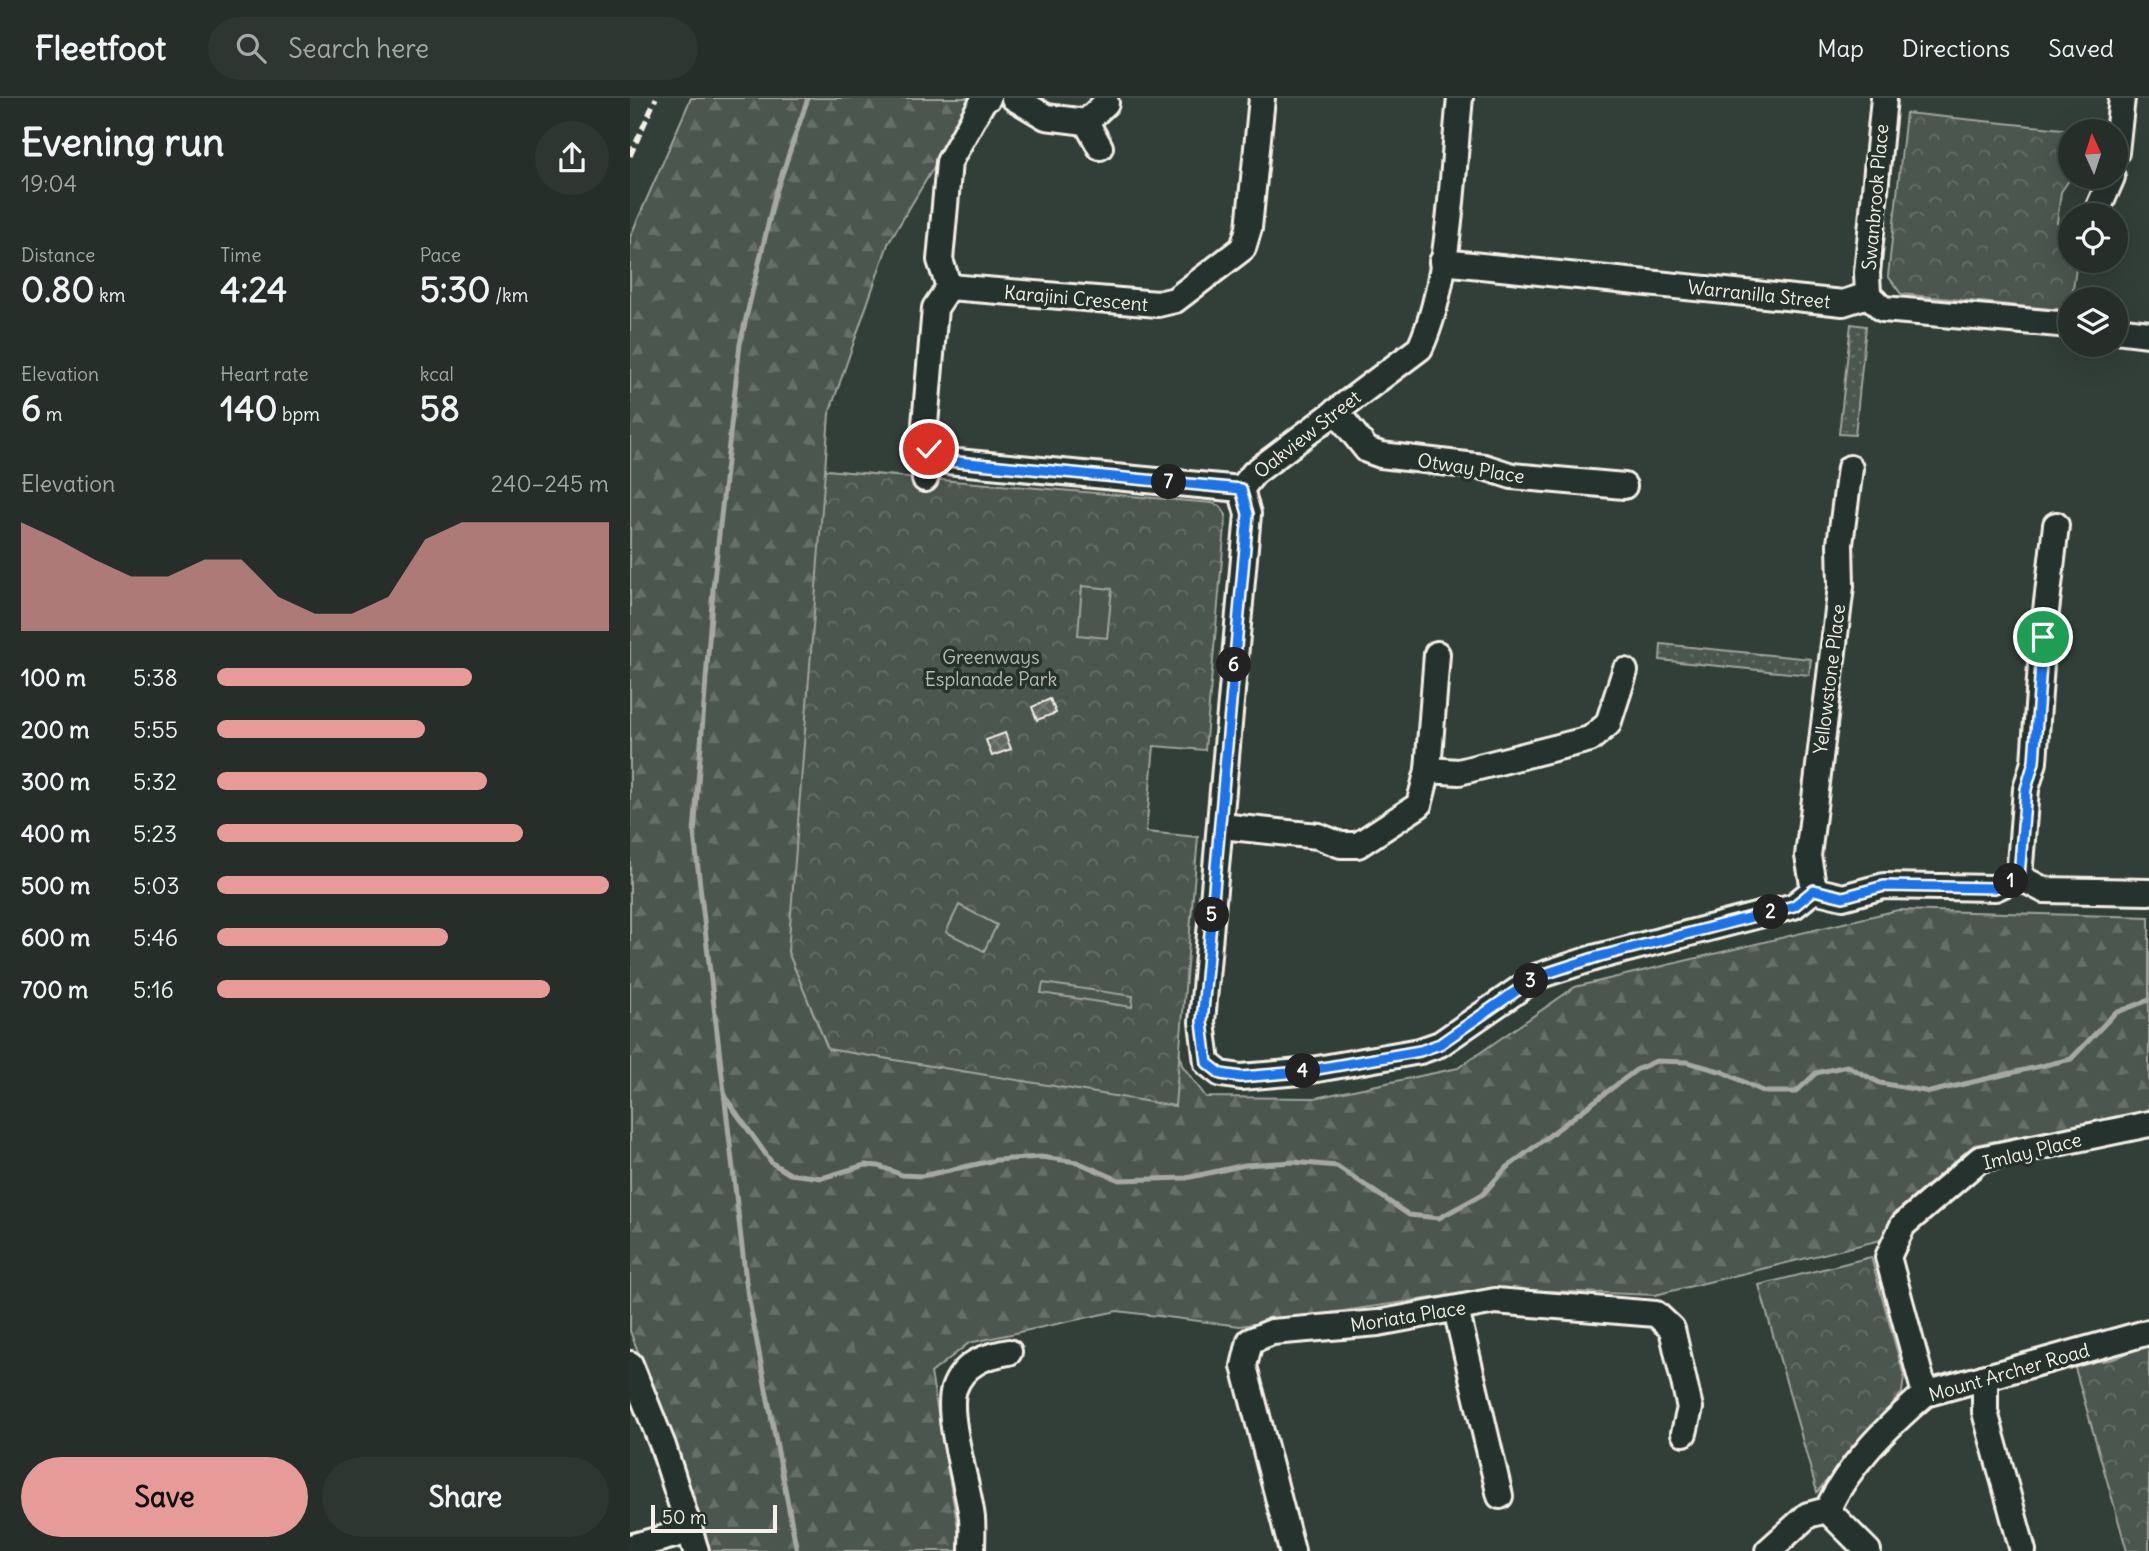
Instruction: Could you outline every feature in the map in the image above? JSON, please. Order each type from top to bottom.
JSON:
[{"type":"street","points":[[925,479],[932,453],[924,436],[935,308],[949,287],[940,260],[949,162],[983,101],[988,98]]},
{"type":"street","points":[[1014,98],[1046,117],[1086,122]]},
{"type":"street","name":"Karajini Crescent","points":[[949,287],[1158,304],[1175,300],[1243,248],[1249,228],[1262,98]]},
{"type":"street","name":"Oakview Street","points":[[932,453],[947,461],[1241,489],[1254,473],[1420,348],[1428,330],[1443,262],[1460,98]]},
{"type":"street","name":"Swanbrook Place","points":[[1868,295],[1867,273],[1884,98]]},
{"type":"street","points":[[2120,119],[2122,98]]},
{"type":"street","points":[[1086,122],[1106,103]]},
{"type":"street","points":[[1086,122],[1100,147]]},
{"type":"street","name":"Warranilla Street","points":[[1443,262],[1843,303],[1868,295]]},
{"type":"street","points":[[1868,295],[1883,309],[2058,324]]},
{"type":"street","points":[[2128,331],[2149,334]]},
{"type":"street","name":"Otway Place","points":[[1336,411],[1367,450],[1381,455],[1484,467],[1512,476],[1624,486]]},
{"type":"street","name":"Yellowstone Place","points":[[1814,890],[1808,856],[1841,586],[1840,544],[1850,468]]},
{"type":"street","points":[[1241,489],[1248,514],[1202,1022],[1203,1049],[1207,1063],[1221,1074],[1241,1077],[1300,1072],[1420,1051],[1440,1044],[1538,976],[1597,957],[1794,906],[1814,890],[1843,897],[1884,886],[1995,888],[2019,877]]},
{"type":"street","points":[[2019,877],[2026,789],[2034,762],[2043,637],[2056,525]]},
{"type":"street","points":[[1221,826],[1318,836],[1341,845],[1358,845],[1419,805],[1428,770],[1437,654]]},
{"type":"street","points":[[1428,770],[1459,772],[1590,739],[1608,724],[1625,671]]},
{"type":"street","points":[[2019,877],[2043,890],[2149,892]]},
{"type":"street","name":"Imlay Place","points":[[1925,1394],[1888,1257],[1903,1225],[1980,1159],[2149,1124]]},
{"type":"street","name":"Moriata Place","points":[[1292,1551],[1244,1366],[1250,1341],[1272,1332],[1378,1323],[1495,1301],[1657,1314],[1672,1329],[1690,1408],[1685,1433]]},
{"type":"street","points":[[1456,1310],[1500,1496]]},
{"type":"street","name":"Mount Archer Road","points":[[1826,1510],[1840,1481],[1897,1418],[1925,1394],[2149,1332]]},
{"type":"street","points":[[972,1551],[972,1517],[952,1408],[954,1390],[970,1365],[988,1355],[1009,1352]]},
{"type":"street","points":[[630,1364],[663,1446],[693,1541],[630,1547]]},
{"type":"street","points":[[1985,1377],[1985,1412],[2023,1551]]},
{"type":"street","points":[[1768,1551],[1808,1515],[1826,1510],[1868,1551]]},
{"type":"green space","points":[[691,98],[975,98],[888,244],[829,414],[825,470],[896,476],[1175,1029],[1182,1065],[1206,1097],[1315,1098],[1458,1068],[1575,987],[1898,910],[2149,917],[2149,1112],[1974,1145],[1895,1213],[1881,1240],[1655,1295],[1494,1289],[1240,1326],[1117,1311],[969,1343],[931,1373],[962,1551],[709,1551],[683,1468],[630,1331],[630,237]]},
{"type":"green space","points":[[1906,113],[2058,129],[2058,189],[2063,189],[2058,203],[2058,273],[2075,273],[2073,287],[2058,287],[2058,310],[1901,294],[1888,276]]},
{"type":"green space","points":[[1851,324],[1866,326],[1855,435],[1839,434]]},
{"type":"green space","name":"Greenways Esplanade Park","points":[[825,470],[1212,503],[1220,506],[1226,515],[1205,750],[1154,746],[1146,832],[1198,837],[1175,1106],[828,1049],[788,952]]},
{"type":"green space","points":[[1082,586],[1112,589],[1107,638],[1078,635]]},
{"type":"green space","points":[[1661,644],[1811,659],[1809,675],[1660,660]]},
{"type":"green space","points":[[959,905],[997,925],[984,951],[946,932]]},
{"type":"green space","points":[[1043,983],[1133,996],[1132,1007],[1041,993]]},
{"type":"green space","points":[[1871,1257],[1904,1376],[1902,1393],[1817,1492],[1759,1285]]},
{"type":"green space","points":[[2149,1346],[2149,1551],[2127,1551],[2075,1368],[2089,1362],[2113,1359]]},
{"type":"building","points":[[1050,699],[1056,713],[1037,720],[1032,707]]},
{"type":"building","points":[[1005,733],[1011,749],[992,756],[986,740]]},
{"type":"waterway","points":[[797,1551],[747,1290],[694,834],[713,589],[740,344],[775,195],[808,98]]},
{"type":"waterway","points":[[725,1097],[772,1163],[790,1174],[822,1178],[865,1165],[879,1166],[902,1175],[922,1176],[996,1160],[1041,1157],[1077,1162],[1119,1180],[1186,1178],[1245,1165],[1293,1162],[1337,1166],[1409,1215],[1439,1218],[1483,1194],[1505,1169],[1636,1070],[1656,1061],[1687,1062],[1723,1072],[1765,1092],[1796,1092],[1816,1073],[1847,1066],[1880,1083],[1930,1092],[2071,1059],[2115,1013],[2149,1000]]},
{"type":"railway","points":[[630,156],[656,98]]},
{"type":"route","points":[[929,449],[937,457],[947,461],[1241,489],[1248,514],[1202,1022],[1203,1049],[1207,1063],[1221,1074],[1241,1077],[1300,1072],[1420,1051],[1440,1044],[1538,976],[1563,966],[1794,906],[1814,890],[1843,897],[1884,886],[1995,888],[2019,877],[2026,789],[2034,762],[2043,637]]}]
